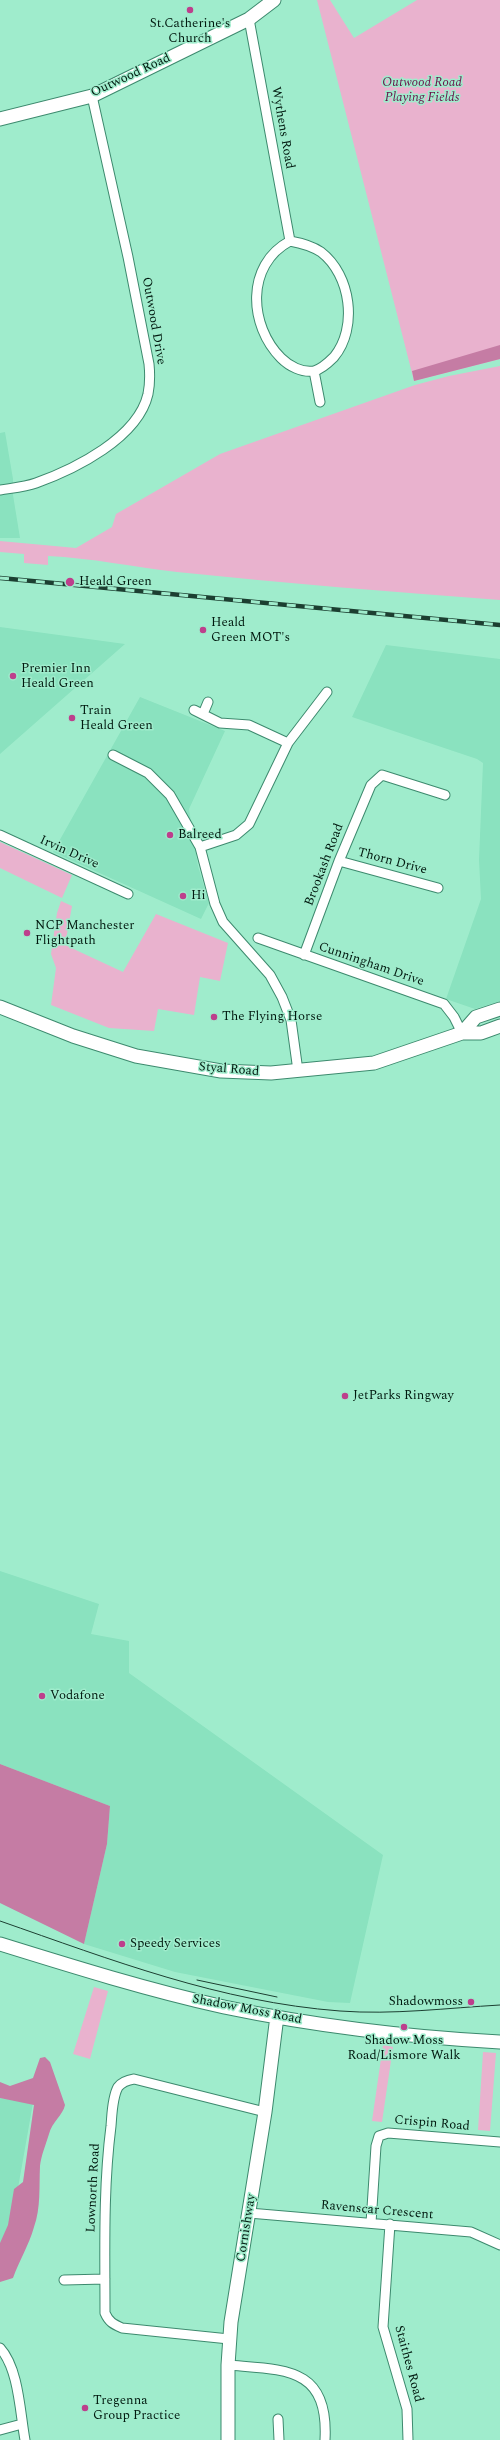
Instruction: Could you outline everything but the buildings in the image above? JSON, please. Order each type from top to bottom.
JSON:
[{"type":"street","name":"Outwood Road","points":[[0,120],[92,96],[249,19],[274,0]]},
{"type":"street","name":"Wythens Road","points":[[249,19],[290,241]]},
{"type":"street","name":"Outwood Drive","points":[[0,490],[35,483],[96,454],[112,443],[134,422],[148,396],[150,380],[149,364],[128,257],[92,96]]},
{"type":"street","points":[[290,241],[310,246],[322,253],[334,267],[344,285],[348,301],[348,320],[338,352],[323,366],[314,371],[300,370],[290,366],[279,356],[263,335],[257,314],[256,293],[262,272],[273,254],[290,241]]},
{"type":"street","points":[[314,371],[320,402]]},
{"type":"street","points":[[200,847],[236,834],[249,824],[288,743],[327,692]]},
{"type":"street","points":[[208,702],[199,712],[220,724],[249,725],[288,743]]},
{"type":"street","points":[[113,755],[133,764],[157,781],[170,795],[200,847],[215,904],[223,922],[270,975],[282,997],[291,1020],[298,1071]]},
{"type":"street","name":"Brookash Road","points":[[304,955],[339,861],[371,785],[382,775],[445,795]]},
{"type":"street","name":"Irvin Drive","points":[[0,835],[128,894]]},
{"type":"street","name":"Thorn Drive","points":[[339,861],[438,888]]},
{"type":"street","name":"Cunningham Drive","points":[[258,938],[444,1004],[454,1017],[462,1033]]},
{"type":"street","name":"Styal Road","points":[[0,1007],[73,1036],[143,1057],[221,1071],[271,1073],[374,1063],[462,1033],[481,1032],[500,1026]]},
{"type":"street","name":"Styal Road","points":[[462,1033],[476,1017],[500,1009]]},
{"type":"street","name":"Shadow Moss Road","points":[[0,1944],[131,1984],[225,2007],[393,2033],[500,2042]]},
{"type":"street","name":"Cornishway","points":[[228,2440],[229,2339],[265,2112],[277,2016]]},
{"type":"street","name":"Lownorth Road","points":[[229,2339],[122,2328],[112,2324],[105,2313],[106,2172],[114,2100],[118,2087],[126,2080],[141,2079],[230,2105],[265,2112]]},
{"type":"street","name":"Crispin Road","points":[[371,2223],[376,2146],[379,2136],[388,2133],[500,2142]]},
{"type":"street","name":"Ravenscar Crescent","points":[[249,2213],[471,2232],[500,2245]]},
{"type":"street","name":"Staithes Road","points":[[390,2224],[383,2327],[407,2409],[408,2440]]},
{"type":"street","points":[[64,2280],[105,2279]]},
{"type":"street","points":[[0,2348],[6,2356],[18,2390],[24,2440]]},
{"type":"street","points":[[228,2365],[288,2371],[308,2382],[323,2406],[325,2440]]},
{"type":"street","points":[[278,2419],[279,2440]]},
{"type":"street","points":[[0,2430],[22,2424]]},
{"type":"shaded area","points":[[500,345],[500,359],[414,381],[412,371]]},
{"type":"shaded area","points":[[5,432],[13,479],[13,495],[20,538],[0,538],[0,433]]},
{"type":"shaded area","points":[[0,627],[125,644],[0,754]]},
{"type":"shaded area","points":[[386,645],[500,659],[500,1001],[475,1009],[446,999],[481,899],[479,860],[483,763],[477,759],[352,717]]},
{"type":"shaded area","points":[[140,697],[225,731],[189,809],[198,866],[209,903],[201,919],[53,852]]},
{"type":"shaded area","points":[[0,1571],[99,1604],[91,1634],[129,1641],[129,1673],[383,1855],[350,2003],[328,2002],[175,1972],[84,1944],[107,1844],[110,1806],[0,1764]]},
{"type":"shaded area","points":[[0,1764],[110,1806],[107,1844],[84,1944],[0,1903]]},
{"type":"shaded area","points":[[45,2057],[50,2062],[65,2105],[64,2109],[50,2130],[41,2158],[38,2212],[32,2234],[13,2278],[0,2282],[0,2243],[8,2225],[14,2189],[23,2182],[34,2105],[0,2098],[0,2082],[10,2086],[33,2078],[40,2058]]},
{"type":"shaded area","points":[[0,2098],[33,2103],[6,2256],[0,2274]]},
{"type":"green space","name":"Outwood Road Playing Fields","points":[[317,0],[330,0],[354,38],[417,0],[500,0],[500,359],[414,381]]},
{"type":"green space","points":[[500,366],[500,600],[217,576],[64,557],[48,556],[48,565],[24,563],[24,554],[0,552],[0,541],[76,548],[112,527],[116,514],[220,454],[415,385],[449,376]]},
{"type":"green space","points":[[0,842],[72,875],[62,898],[0,868]]},
{"type":"green space","points":[[61,901],[72,906],[65,945],[123,972],[156,914],[228,943],[220,981],[200,977],[194,1015],[158,1009],[154,1031],[109,1028],[51,1005],[56,968],[51,954],[57,913]]},
{"type":"green space","points":[[94,1987],[108,1991],[90,2059],[73,2054]]},
{"type":"green space","points":[[383,2045],[393,2047],[382,2122],[372,2121]]},
{"type":"green space","points":[[483,2052],[496,2053],[490,2131],[478,2130]]},
{"type":"tram line","points":[[0,1921],[125,1964],[209,1989],[252,1999],[296,2006],[360,2012],[420,2011],[500,2005]]},
{"type":"tram line","points":[[197,1980],[277,1997]]},
{"type":"railway","points":[[0,578],[500,625]]},
{"type":"place","name":"St.Catherine's Church","points":[[190,10]]},
{"type":"place","name":"Heald Green","points":[[70,582]]},
{"type":"place","name":"Heald Green MOT's","points":[[203,630]]},
{"type":"place","name":"Premier Inn Heald Green","points":[[13,676]]},
{"type":"place","name":"Train Heald Green","points":[[72,718]]},
{"type":"place","name":"Balreed","points":[[170,835]]},
{"type":"place","name":"Hi","points":[[183,896]]},
{"type":"place","name":"NCP Manchester Flightpath","points":[[27,933]]},
{"type":"place","name":"The Flying Horse","points":[[214,1017]]},
{"type":"place","name":"JetParks Ringway","points":[[345,1396]]},
{"type":"place","name":"Vodafone","points":[[42,1696]]},
{"type":"place","name":"Speedy Services","points":[[122,1944]]},
{"type":"place","name":"Shadowmoss","points":[[471,2002]]},
{"type":"place","name":"Shadow Moss Road/Lismore Walk","points":[[404,2027]]},
{"type":"place","name":"Tregenna Group Practice","points":[[85,2408]]}]
